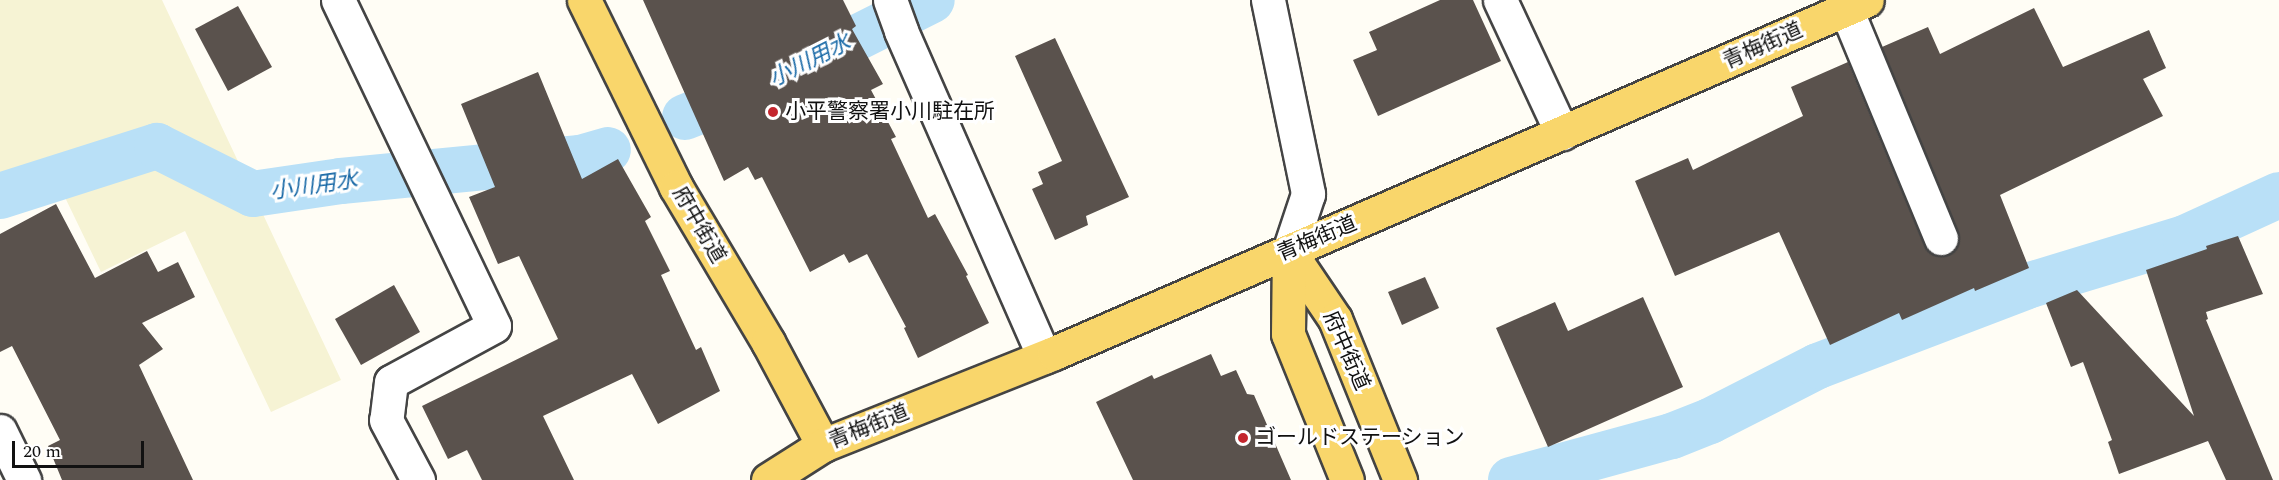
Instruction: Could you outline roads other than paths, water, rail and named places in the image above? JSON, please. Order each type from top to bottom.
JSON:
[{"type":"main road","name":"府中街道","points":[[584,0],[676,187],[768,342],[823,445]]},
{"type":"main road","name":"青梅街道","points":[[768,480],[823,445],[1044,357],[1857,5]]},
{"type":"main road","name":"府中街道","points":[[1289,251],[1288,333],[1347,480]]},
{"type":"main road","name":"府中街道","points":[[1289,251],[1335,319],[1400,480]]},
{"type":"street","points":[[338,0],[494,326],[391,382],[386,420],[418,480]]},
{"type":"street","points":[[1268,0],[1308,194],[1289,251]]},
{"type":"street","points":[[1500,0],[1563,133]]},
{"type":"street","points":[[1857,5],[1941,238]]},
{"type":"street","points":[[895,12],[1044,357]]},
{"type":"street","points":[[0,431],[24,480]]},
{"type":"waterway","name":"小川用水","points":[[685,117],[753,90],[932,0]]},
{"type":"waterway","name":"小川用水","points":[[0,196],[157,146],[253,194],[341,181],[580,158],[608,150]]},
{"type":"waterway","points":[[1511,480],[1672,436],[1710,421],[1818,366],[2027,286],[2185,238],[2279,195]]},
{"type":"place","name":"小平警察署小川駐在所","points":[[773,112]]},
{"type":"place","name":"ゴールドステーション","points":[[1243,438]]}]
